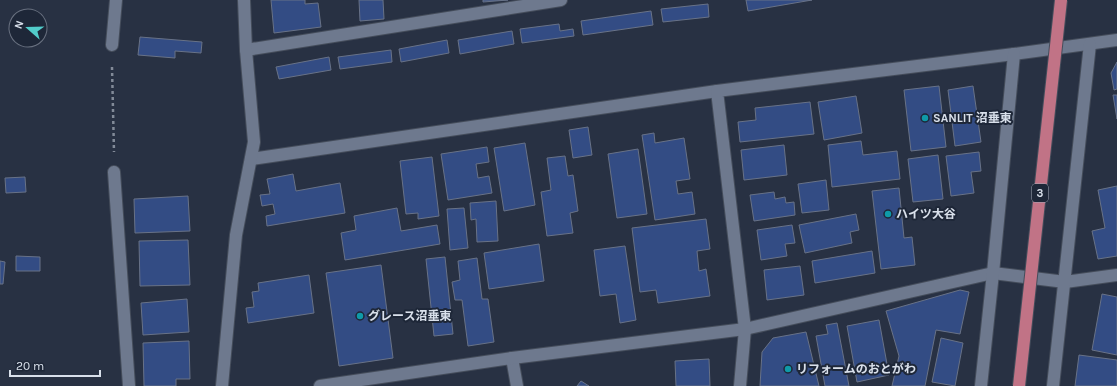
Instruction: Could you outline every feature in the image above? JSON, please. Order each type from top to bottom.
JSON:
[{"type":"main road","name":"3","points":[[1019,386],[1061,0]]},
{"type":"street","points":[[112,45],[116,0]]},
{"type":"street","points":[[222,386],[236,234],[254,142],[246,50],[244,0]]},
{"type":"street","points":[[246,50],[528,2],[560,0]]},
{"type":"street","points":[[251,159],[717,91],[1117,40]]},
{"type":"street","points":[[1053,386],[1090,44]]},
{"type":"street","points":[[981,386],[994,273],[1014,54]]},
{"type":"street","points":[[717,91],[745,329],[740,386]]},
{"type":"street","points":[[114,172],[129,386]]},
{"type":"street","points":[[320,386],[512,358],[745,329],[994,273],[1064,282],[1117,275]]},
{"type":"street","points":[[512,358],[517,386]]},
{"type":"path","points":[[112,45],[114,172]]},
{"type":"building","points":[[271,0],[305,0],[305,4],[318,3],[321,27],[274,33]]},
{"type":"building","points":[[359,0],[383,0],[384,19],[360,21]]},
{"type":"building","points":[[483,0],[508,0],[483,2]]},
{"type":"building","points":[[746,0],[812,0],[748,11]]},
{"type":"building","points":[[708,4],[709,17],[663,22],[661,9]]},
{"type":"building","points":[[651,11],[653,25],[583,35],[581,21]]},
{"type":"building","points":[[559,24],[560,31],[573,29],[574,36],[522,43],[520,29]]},
{"type":"building","points":[[512,31],[514,44],[460,54],[458,40]]},
{"type":"building","points":[[140,37],[202,42],[201,53],[175,51],[175,58],[138,55]]},
{"type":"building","points":[[447,40],[449,53],[401,62],[399,49]]},
{"type":"building","points":[[391,50],[392,62],[340,69],[338,57]]},
{"type":"building","points":[[329,57],[331,70],[279,79],[276,67]]},
{"type":"building","points":[[1117,62],[1117,89],[1114,90],[1111,73]]},
{"type":"building","name":"SANLIT 沼垂東","points":[[939,86],[946,147],[911,151],[904,90]]},
{"type":"building","points":[[973,86],[981,142],[955,146],[948,90]]},
{"type":"building","points":[[1113,95],[1117,95],[1117,119]]},
{"type":"building","points":[[856,96],[862,133],[824,140],[818,102]]},
{"type":"building","points":[[810,102],[814,134],[740,142],[738,122],[756,120],[755,108]]},
{"type":"building","points":[[588,127],[592,155],[573,158],[569,130]]},
{"type":"building","points":[[654,133],[655,143],[684,138],[690,179],[676,181],[678,194],[692,192],[695,214],[655,220],[642,135]]},
{"type":"building","points":[[861,141],[863,155],[897,151],[900,179],[832,187],[828,145]]},
{"type":"building","points":[[525,143],[535,205],[504,211],[494,148]]},
{"type":"building","points":[[784,145],[787,175],[744,180],[741,150]]},
{"type":"building","points":[[487,147],[489,162],[476,164],[478,178],[489,176],[492,193],[448,200],[441,154]]},
{"type":"building","points":[[638,149],[647,214],[617,218],[608,154]]},
{"type":"building","points":[[979,152],[981,171],[971,172],[974,193],[951,196],[946,156]]},
{"type":"building","points":[[938,155],[943,199],[913,202],[908,159]]},
{"type":"building","points":[[565,156],[568,176],[573,175],[578,211],[570,213],[573,233],[547,236],[541,192],[551,190],[547,158]]},
{"type":"building","points":[[432,157],[439,216],[418,219],[418,213],[406,214],[400,161]]},
{"type":"building","points":[[293,174],[296,191],[340,183],[345,213],[267,226],[266,216],[275,214],[273,204],[262,206],[260,195],[270,194],[267,179]]},
{"type":"building","points":[[25,177],[26,192],[6,193],[5,178]]},
{"type":"building","points":[[826,180],[829,210],[802,213],[798,184]]},
{"type":"building","points":[[1117,186],[1117,256],[1098,259],[1092,231],[1105,228],[1098,190]]},
{"type":"building","name":"ハイツ大谷","points":[[899,188],[904,238],[912,237],[915,265],[881,269],[872,191]]},
{"type":"building","points":[[774,192],[775,199],[785,197],[786,203],[794,202],[795,215],[754,221],[750,195]]},
{"type":"building","points":[[188,196],[190,231],[135,233],[134,199]]},
{"type":"building","points":[[496,201],[498,241],[477,242],[476,219],[471,220],[470,203]]},
{"type":"building","points":[[397,208],[401,231],[437,225],[440,244],[345,260],[341,233],[356,230],[354,216]]},
{"type":"building","points":[[464,208],[468,248],[450,250],[447,209]]},
{"type":"building","points":[[856,214],[859,230],[850,232],[852,243],[805,253],[799,225]]},
{"type":"building","points":[[706,219],[710,249],[697,251],[699,271],[706,269],[710,296],[658,303],[656,290],[640,292],[632,228]]},
{"type":"building","points":[[792,225],[795,243],[785,244],[787,256],[761,260],[757,230]]},
{"type":"building","points":[[188,240],[190,285],[140,286],[139,241]]},
{"type":"building","points":[[539,244],[544,281],[489,289],[484,253]]},
{"type":"building","points":[[625,246],[636,320],[620,323],[616,294],[600,296],[594,250]]},
{"type":"building","points":[[872,251],[875,273],[815,283],[812,261]]},
{"type":"building","points":[[16,256],[40,257],[40,271],[16,271]]},
{"type":"building","points":[[445,257],[453,334],[434,336],[426,259]]},
{"type":"building","points":[[477,258],[482,299],[488,299],[494,342],[468,346],[462,300],[455,300],[452,282],[460,280],[458,261]]},
{"type":"building","points":[[0,261],[5,262],[3,284],[0,284]]},
{"type":"building","name":"グレース沼垂東","points":[[381,265],[393,358],[339,366],[326,273]]},
{"type":"building","points":[[800,266],[804,295],[767,300],[764,270]]},
{"type":"building","points":[[309,275],[314,313],[248,323],[246,308],[254,307],[252,292],[259,291],[258,283]]},
{"type":"building","points":[[960,290],[969,292],[960,334],[936,330],[925,386],[892,386],[899,356],[886,311]]},
{"type":"building","points":[[1102,294],[1117,297],[1117,355],[1092,350]]},
{"type":"building","points":[[187,299],[189,332],[143,335],[141,303]]},
{"type":"building","points":[[879,320],[889,375],[857,382],[847,326]]},
{"type":"building","points":[[837,323],[849,386],[825,386],[816,336],[828,334],[826,325]]},
{"type":"building","name":"リフォームのおとがわ","points":[[806,332],[819,386],[760,386],[762,352],[773,338]]},
{"type":"building","points":[[941,338],[963,343],[955,386],[932,382]]},
{"type":"building","points":[[189,341],[190,379],[176,379],[176,386],[144,386],[143,343]]},
{"type":"building","points":[[1079,355],[1117,360],[1117,386],[1075,386]]},
{"type":"building","points":[[709,359],[710,386],[676,386],[675,361]]},
{"type":"building","points":[[581,381],[589,386],[577,386]]},
{"type":"place","name":"SANLIT 沼垂東","points":[[925,118]]},
{"type":"place","name":"ハイツ大谷","points":[[888,214]]},
{"type":"place","name":"グレース沼垂東","points":[[360,316]]},
{"type":"place","name":"リフォームのおとがわ","points":[[788,369]]}]
